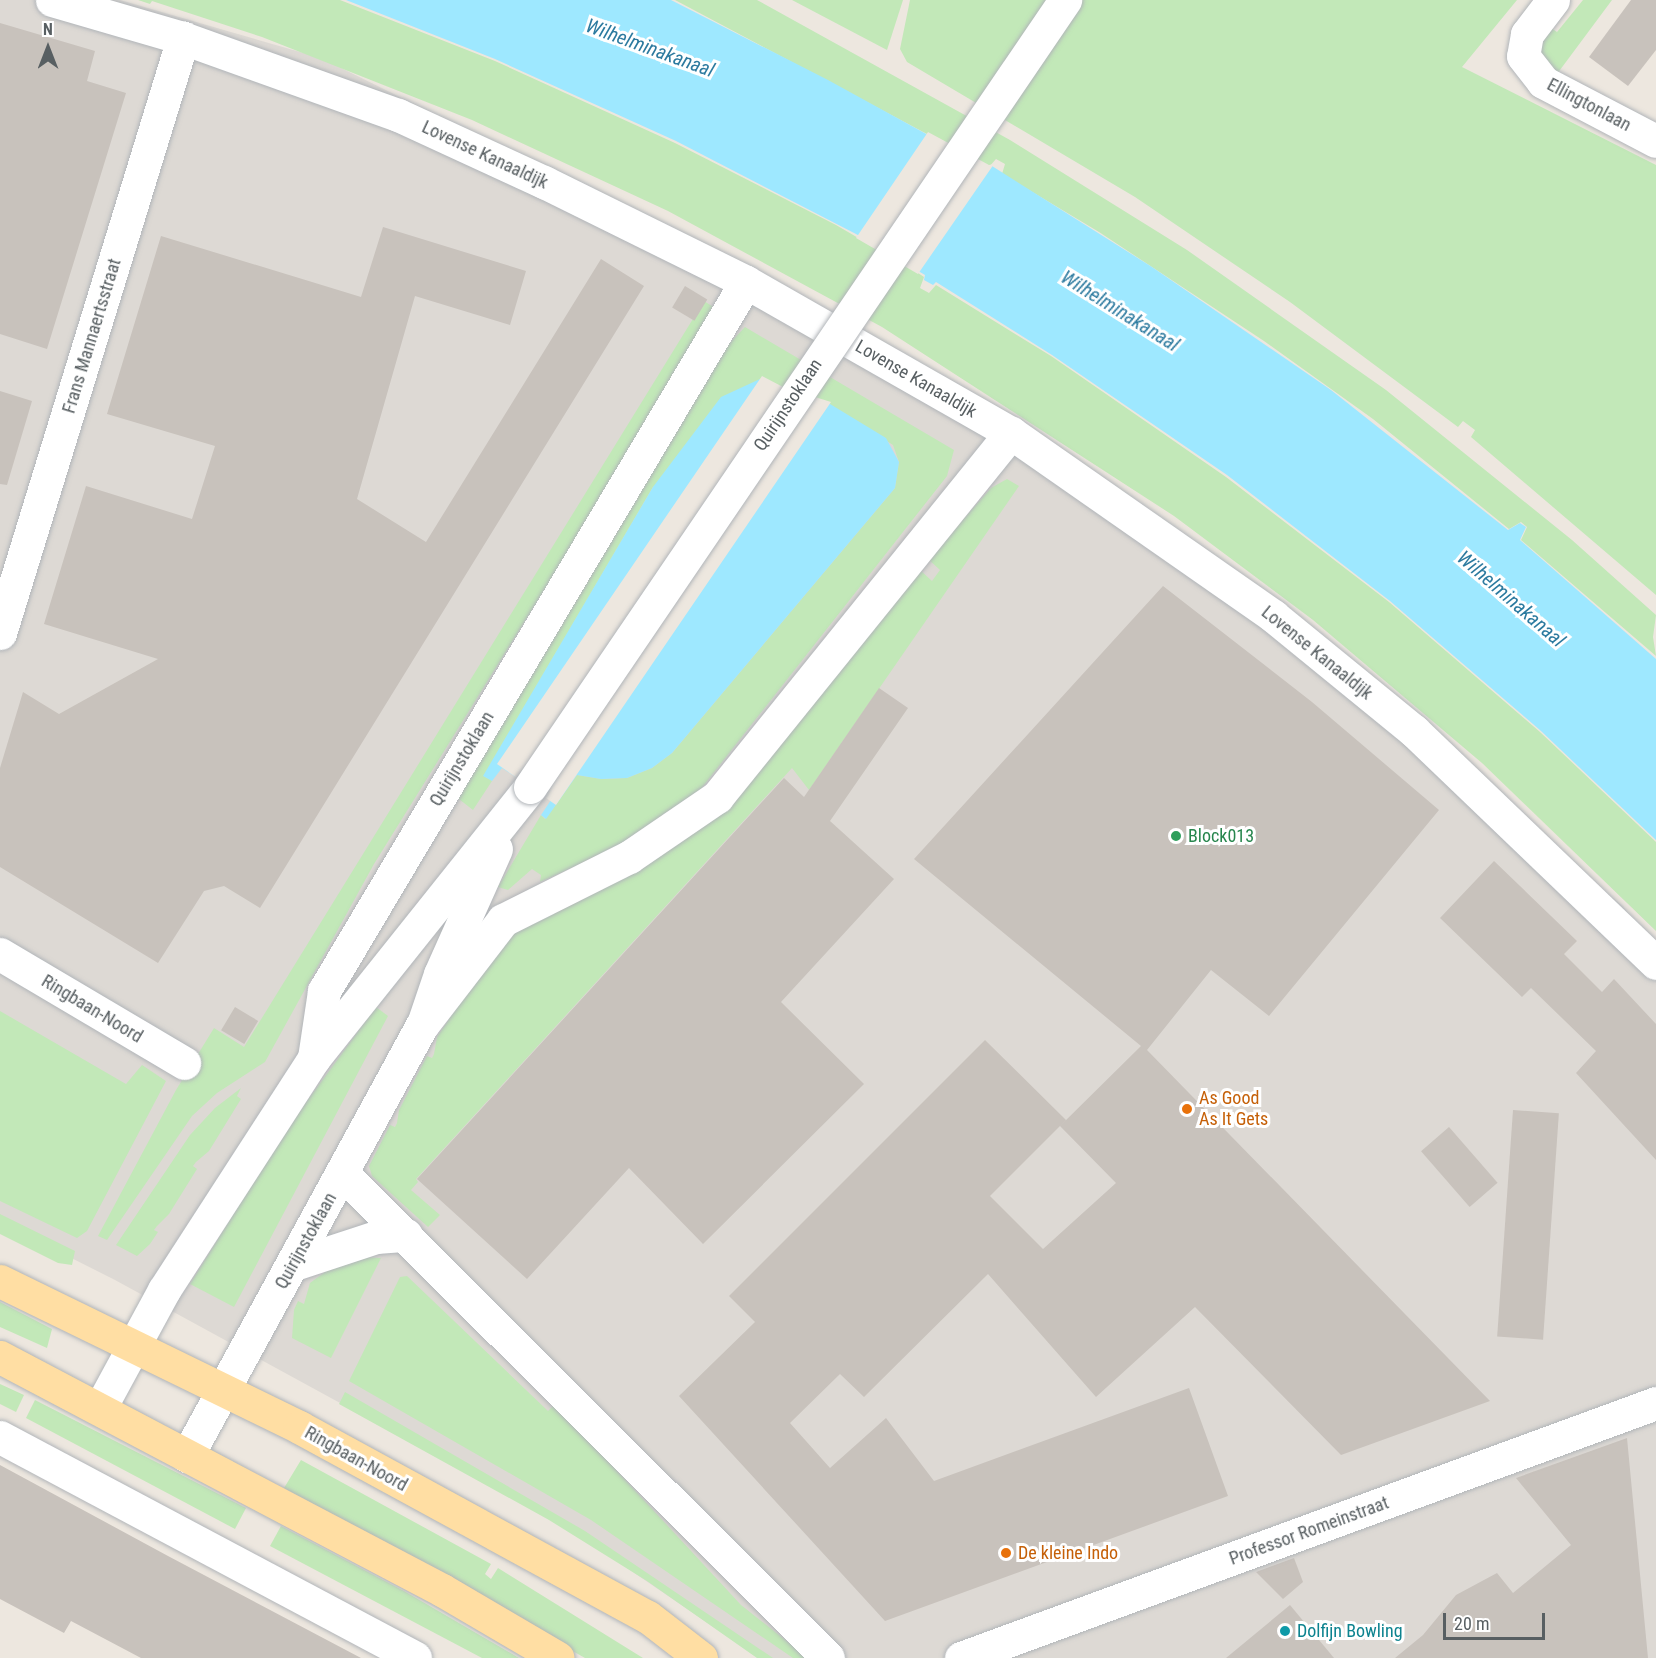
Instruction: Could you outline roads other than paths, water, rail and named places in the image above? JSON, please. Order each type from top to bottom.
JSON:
[{"type":"main road","name":"Ringbaan-Noord","points":[[0,1281],[298,1427],[648,1617],[701,1658]]},
{"type":"main road","points":[[0,1356],[442,1590],[558,1658]]},
{"type":"street","name":"Lovense Kanaaldijk","points":[[52,0],[183,38],[398,115],[746,282],[1011,433],[1273,616],[1414,731],[1656,963]]},
{"type":"street","name":"Quirijnstoklaan","points":[[100,1408],[181,1263],[314,1058],[521,799],[1065,0]]},
{"type":"street","name":"Ellingtonlaan","points":[[1553,0],[1527,34],[1523,56],[1543,82],[1656,141]]},
{"type":"street","name":"Frans Mannaertsstraat","points":[[0,633],[183,38]]},
{"type":"street","name":"Quirijnstoklaan","points":[[314,1058],[324,991],[746,282]]},
{"type":"street","name":"Quirijnstoklaan","points":[[423,1024],[503,920],[629,857],[717,797],[1011,433]]},
{"type":"street","name":"Quirijnstoklaan","points":[[187,1456],[423,1024],[440,974],[521,799]]},
{"type":"street","name":"Ringbaan-Noord","points":[[0,954],[184,1064]]},
{"type":"street","points":[[343,1174],[828,1658]]},
{"type":"street","points":[[294,1263],[376,1237],[406,1235]]},
{"type":"street","name":"Professor Romeinstraat","points":[[961,1658],[1656,1403]]},
{"type":"street","points":[[0,1437],[415,1658]]},
{"type":"water","name":"Wilhelminakanaal","points":[[346,0],[671,0],[828,80],[990,169],[992,166],[1152,267],[1331,390],[1508,530],[1520,523],[1526,527],[1520,540],[1656,659],[1656,840],[1541,731],[1390,601],[1227,475],[1052,355],[936,282],[933,285],[924,280],[925,275],[856,234],[676,141],[495,59]]},
{"type":"water","points":[[760,379],[830,404],[886,438],[899,462],[895,488],[672,753],[652,768],[627,778],[601,779],[577,775],[546,819],[541,815],[551,800],[502,768],[492,781],[483,776],[653,487],[721,397]]},
{"type":"place","name":"Block013","points":[[1176,836]]},
{"type":"place","name":"As Good As It Gets","points":[[1187,1109]]},
{"type":"place","name":"De kleine Indo","points":[[1006,1553]]},
{"type":"place","name":"Dolfijn Bowling","points":[[1285,1631]]}]
